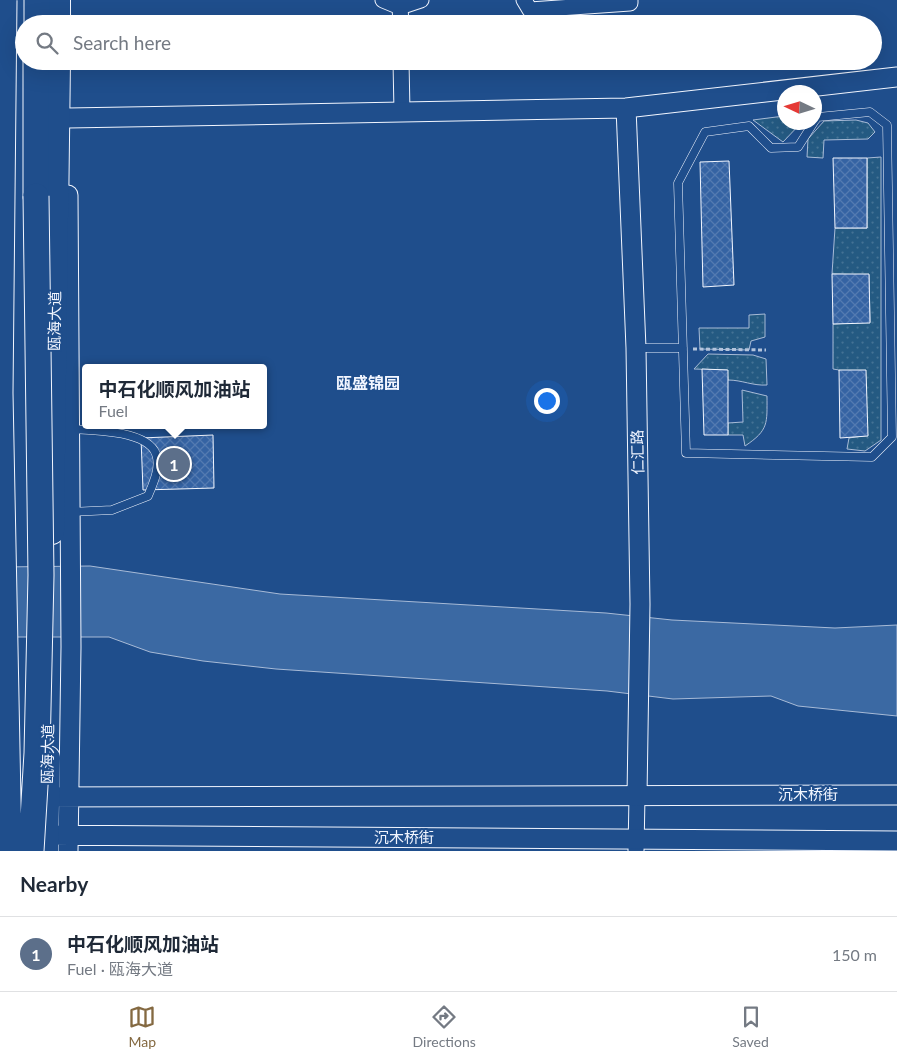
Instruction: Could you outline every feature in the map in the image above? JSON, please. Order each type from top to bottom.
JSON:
[{"type":"highway","points":[[4,0],[0,393],[9,851]]},
{"type":"highway","points":[[36,15],[37,0]]},
{"type":"highway","points":[[36,70],[41,574],[37,753],[52,845]]},
{"type":"main road","points":[[58,0],[58,15]]},
{"type":"main road","name":"瓯海大道","points":[[52,845],[58,797],[61,652],[52,580],[58,70]]},
{"type":"street","points":[[69,15],[70,0]]},
{"type":"street","points":[[383,0],[400,6],[421,0]]},
{"type":"street","points":[[524,0],[530,10],[630,3],[630,0]]},
{"type":"street","points":[[400,6],[400,15]]},
{"type":"street","points":[[61,652],[70,558],[69,70]]},
{"type":"street","points":[[401,70],[402,112]]},
{"type":"street","points":[[68,118],[626,108],[897,77]]},
{"type":"street","name":"仁汇路","points":[[626,108],[636,348],[640,604],[637,796]]},
{"type":"street","name":"沉木桥街","points":[[0,797],[897,795]]},
{"type":"street","points":[[636,845],[637,796]]},
{"type":"street","name":"沉木桥街","points":[[0,835],[52,845],[636,845],[897,842]]},
{"type":"lane","points":[[809,130],[798,146],[770,148],[749,126],[705,132],[678,183],[686,453],[872,457],[892,437],[887,125],[870,112],[822,117]]},
{"type":"lane","points":[[636,348],[683,348]]},
{"type":"lane","points":[[69,429],[129,436],[148,444],[156,455],[156,478],[148,496],[112,510],[70,512]]},
{"type":"path","points":[[683,348],[766,350]]},
{"type":"shaded area","points":[[777,117],[777,130],[794,130],[783,142],[753,120]]},
{"type":"shaded area","points":[[856,120],[868,123],[875,132],[868,139],[824,140],[823,158],[807,157],[808,139],[816,130],[822,130],[824,121]]},
{"type":"shaded area","points":[[881,157],[881,440],[865,451],[847,449],[849,438],[868,435],[839,370],[833,369],[833,324],[870,322],[869,275],[832,274],[835,228],[867,228],[867,158]]},
{"type":"shaded area","points":[[765,314],[765,337],[751,341],[749,350],[700,349],[699,328],[749,328],[749,315]]},
{"type":"shaded area","points":[[708,354],[753,355],[766,359],[767,385],[728,380],[727,370],[694,369]]},
{"type":"shaded area","points":[[742,390],[767,396],[767,413],[763,430],[745,446],[743,435],[728,435],[728,423],[743,422]]},
{"type":"shaded area","points":[[90,566],[280,594],[606,613],[672,620],[835,628],[897,625],[897,716],[798,706],[771,696],[673,699],[607,691],[276,669],[203,661],[150,652],[109,637],[0,637],[0,567]]},
{"type":"building","points":[[833,158],[867,158],[867,228],[835,228]]},
{"type":"building","points":[[729,161],[734,285],[703,287],[700,162]]},
{"type":"building","points":[[832,274],[869,274],[870,323],[833,324]]},
{"type":"building","points":[[702,369],[728,370],[728,435],[704,435]]},
{"type":"building","points":[[839,370],[866,370],[868,436],[840,438]]},
{"type":"building","points":[[213,435],[214,488],[143,490],[141,438]]},
{"type":"place","name":"中石化顺风加油站","points":[[174,464]]},
{"type":"district","name":"瓯盛锦园","points":[[368,383]]}]
